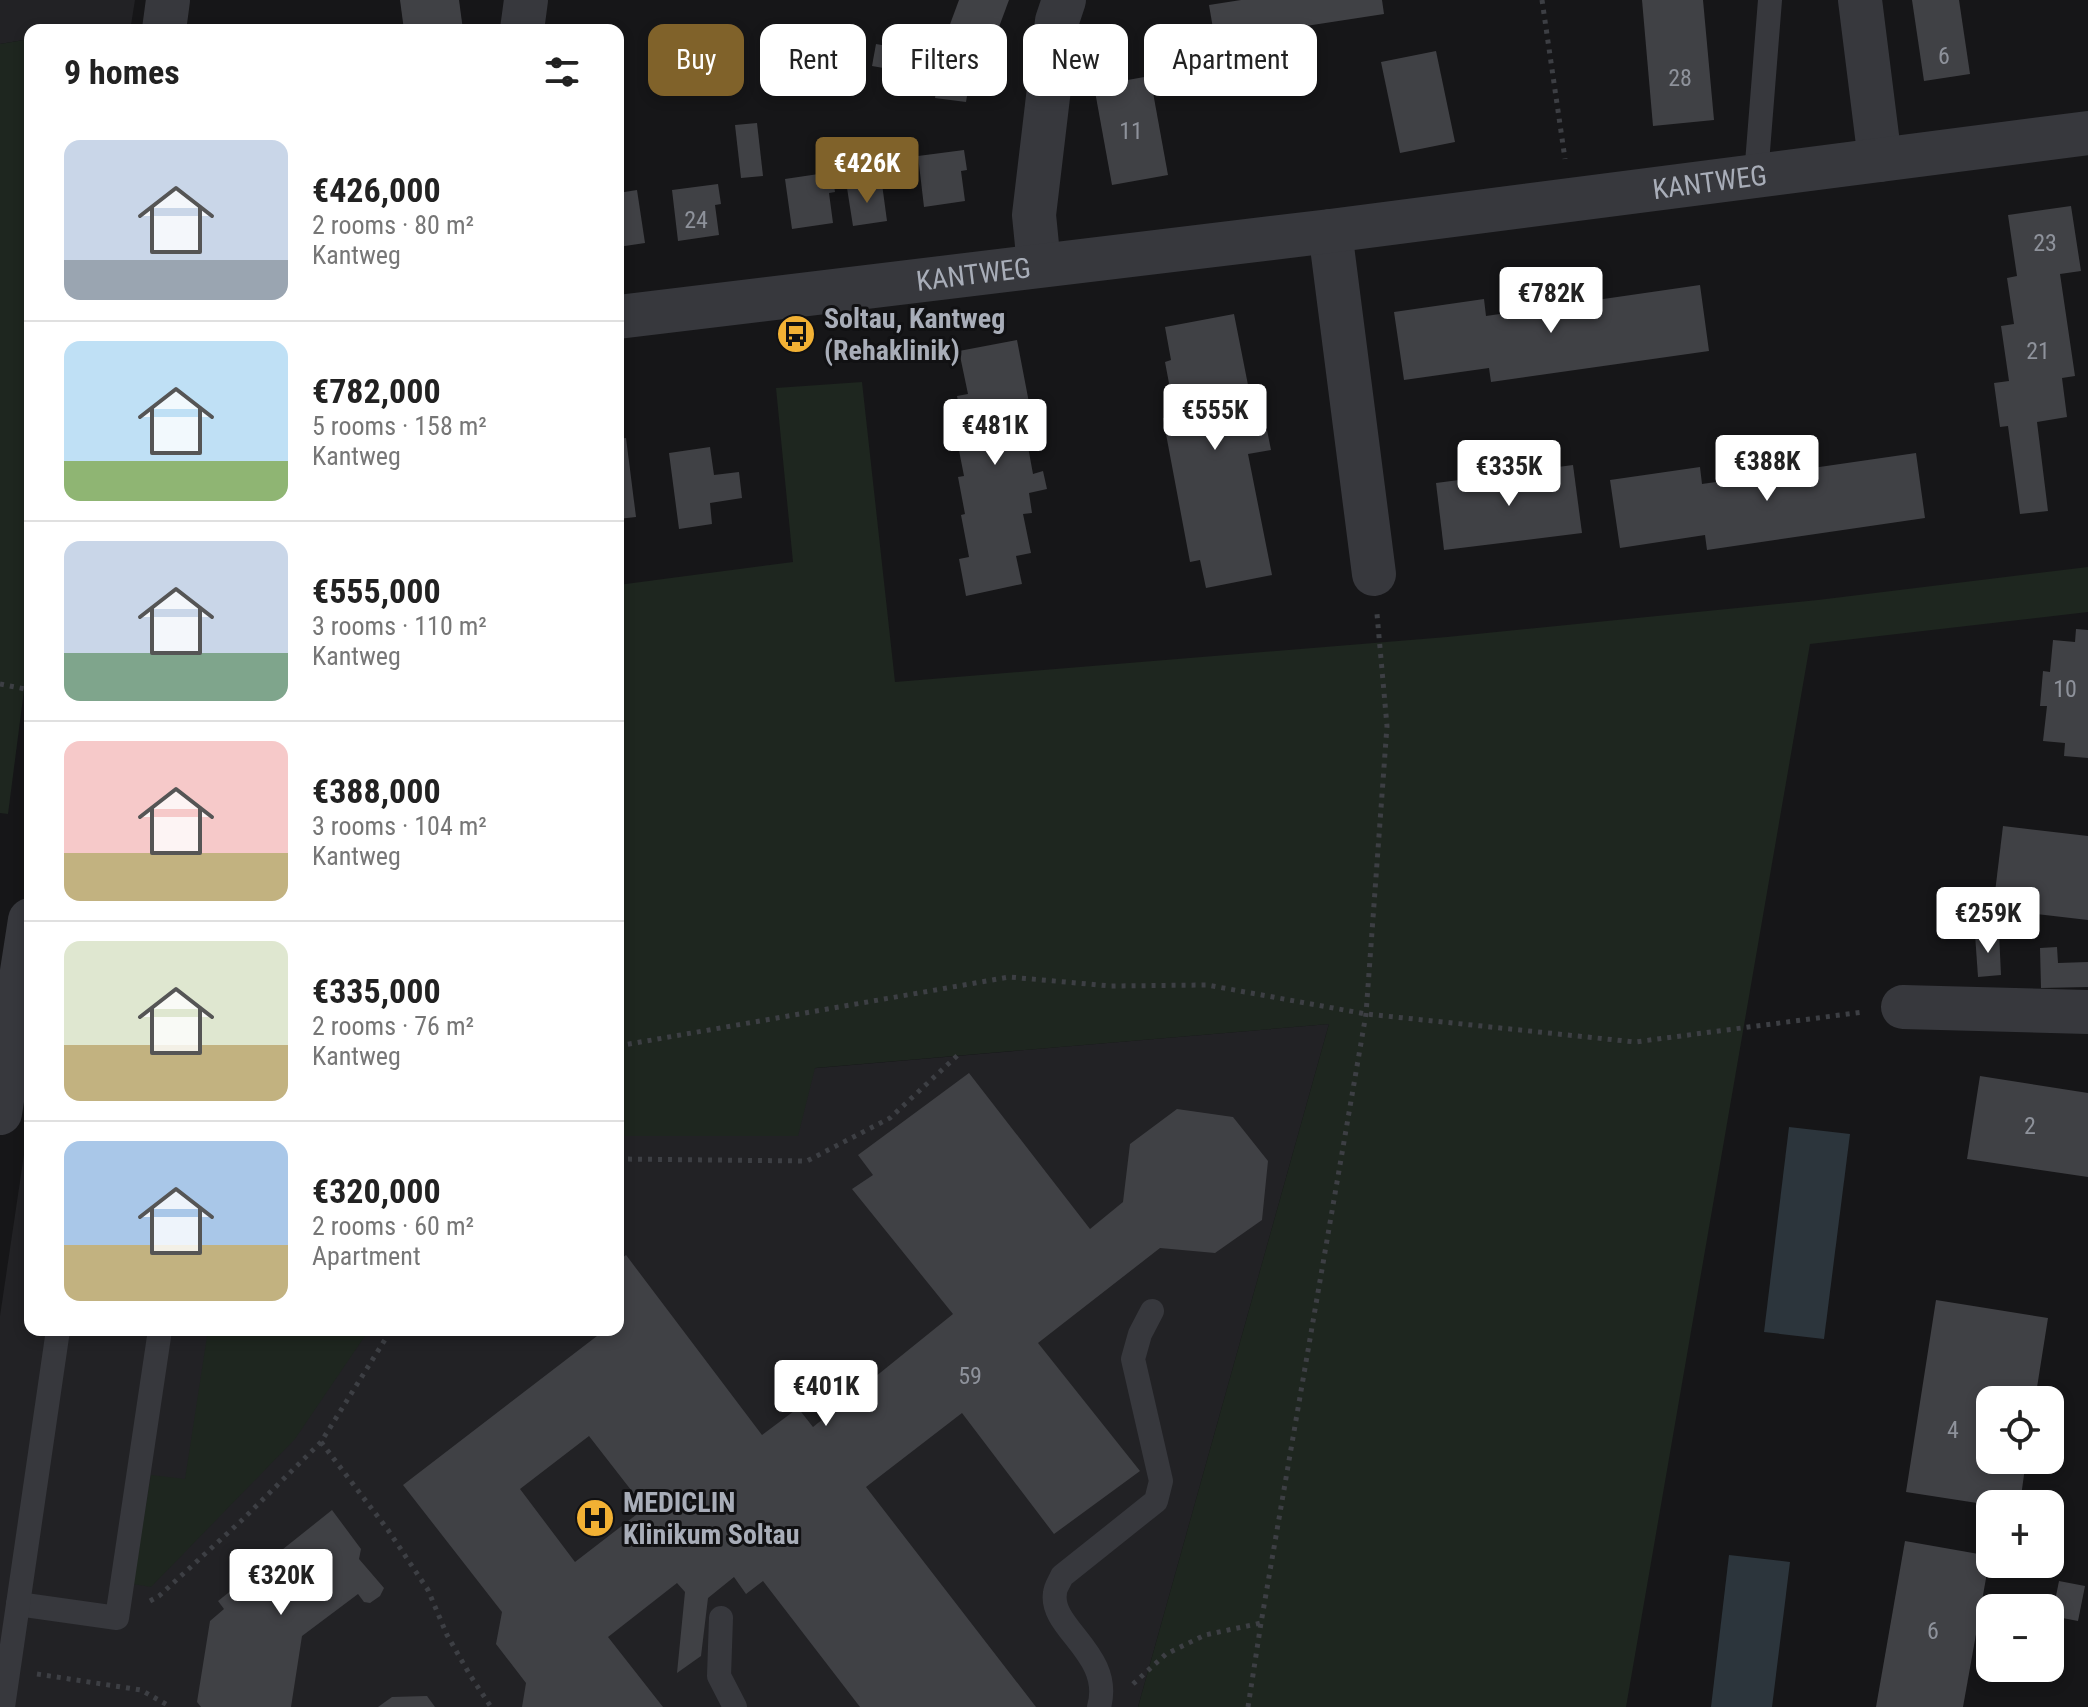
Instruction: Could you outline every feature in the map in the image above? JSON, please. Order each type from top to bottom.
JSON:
[{"type":"street","points":[[165,24],[168,0]]},
{"type":"street","points":[[523,24],[526,0]]},
{"type":"street","points":[[1039,265],[1034,215],[1057,21],[1064,0]]},
{"type":"street","points":[[1860,0],[1880,160]]},
{"type":"street","name":"KANTWEG","points":[[624,316],[1330,231],[2088,133]]},
{"type":"street","points":[[1330,231],[1374,574]]},
{"type":"street","points":[[0,1113],[24,959]]},
{"type":"street","points":[[1903,1007],[2088,1012]]},
{"type":"lane","points":[[1756,176],[1770,0]]},
{"type":"lane","points":[[1099,1707],[1101,1683],[1093,1659],[1056,1609],[1055,1592],[1062,1576],[1156,1501],[1161,1481],[1133,1359],[1140,1334],[1152,1311]]},
{"type":"lane","points":[[8,1706],[8,1670],[57,1336]]},
{"type":"lane","points":[[18,1604],[117,1618],[159,1336]]},
{"type":"lane","points":[[721,1618],[719,1676],[735,1707]]},
{"type":"path","points":[[1542,0],[1571,200]]},
{"type":"path","points":[[1248,1707],[1366,1014],[1387,726],[1374,574]]},
{"type":"path","points":[[0,684],[24,689]]},
{"type":"path","points":[[624,1045],[1009,977],[1111,986],[1207,985],[1366,1014],[1635,1042],[1903,1007]]},
{"type":"path","points":[[624,1159],[807,1161],[890,1118],[959,1054]]},
{"type":"path","points":[[117,1618],[159,1596],[321,1442],[387,1336]]},
{"type":"path","points":[[321,1442],[388,1530],[428,1590],[447,1635],[491,1707]]},
{"type":"path","points":[[1166,1654],[1205,1635],[1261,1623]]},
{"type":"path","points":[[8,1670],[141,1690],[171,1707]]},
{"type":"shaded area","points":[[0,0],[135,0],[131,24],[24,24],[24,40],[0,44]]},
{"type":"shaded area","points":[[24,40],[24,690],[8,814],[0,813],[0,44]]},
{"type":"shaded area","points":[[862,382],[895,682],[1447,637],[1818,600],[2088,567],[2088,612],[1810,644],[1626,1707],[1138,1707],[1329,1024],[815,1068],[798,1136],[624,1136],[624,584],[793,562],[776,388]]},
{"type":"shaded area","name":"MEDICLIN Klinikum Soltau","points":[[1329,1024],[1138,1707],[0,1707],[0,1316],[24,1154],[24,1336],[624,1336],[624,1084]]},
{"type":"shaded area","points":[[1789,1127],[1850,1134],[1824,1339],[1764,1332]]},
{"type":"shaded area","points":[[207,1336],[365,1336],[295,1439],[151,1587],[133,1584],[151,1475],[185,1479]]},
{"type":"shaded area","points":[[1729,1555],[1790,1562],[1772,1707],[1711,1707]]},
{"type":"building","points":[[400,0],[459,0],[462,24],[403,24]]},
{"type":"building","points":[[959,0],[1009,0],[1000,24],[950,24]]},
{"type":"building","points":[[1241,0],[1382,0],[1384,14],[1317,24],[1212,24],[1209,5]]},
{"type":"building","points":[[1642,0],[1703,0],[1714,120],[1653,126]]},
{"type":"building","points":[[1912,0],[1959,0],[1970,74],[1924,81]]},
{"type":"building","points":[[876,44],[882,45],[882,68],[872,66]]},
{"type":"building","points":[[1436,51],[1455,142],[1400,153],[1381,62]]},
{"type":"building","points":[[1144,77],[1144,96],[1154,96],[1168,175],[1112,185],[1096,96],[1128,96],[1128,80]]},
{"type":"building","points":[[935,96],[967,96],[966,102]]},
{"type":"building","points":[[757,123],[763,176],[741,178],[735,125]]},
{"type":"building","points":[[964,150],[967,170],[961,171],[965,201],[924,207],[918,156]]},
{"type":"building","points":[[832,172],[835,192],[829,193],[833,223],[792,229],[785,179]]},
{"type":"building","points":[[718,184],[721,204],[715,205],[719,235],[678,241],[672,190]]},
{"type":"building","points":[[882,184],[887,221],[853,226],[847,188]]},
{"type":"building","points":[[637,190],[645,243],[624,246],[624,192]]},
{"type":"building","points":[[2071,206],[2081,271],[2060,274],[2075,376],[2062,378],[2067,417],[2037,422],[2048,511],[2020,514],[2008,426],[2000,427],[1994,383],[2009,381],[2001,326],[2014,324],[2007,278],[2017,276],[2008,215]]},
{"type":"building","points":[[1700,285],[1709,351],[1491,382],[1489,368],[1404,380],[1394,312],[1484,299],[1486,316]]},
{"type":"building","points":[[1234,314],[1248,385],[1240,387],[1249,433],[1267,430],[1271,450],[1248,454],[1272,575],[1206,588],[1200,560],[1190,562],[1163,418],[1175,415],[1165,362],[1171,360],[1165,327]]},
{"type":"building","points":[[1017,340],[1035,434],[1026,436],[1033,474],[1043,471],[1047,489],[1029,493],[1032,513],[1023,514],[1031,553],[1016,556],[1022,584],[966,596],[959,559],[969,557],[958,477],[964,476],[956,435],[964,433],[957,396],[968,394],[959,351]]},
{"type":"building","points":[[624,438],[636,517],[624,518]]},
{"type":"building","points":[[710,447],[714,475],[739,472],[742,498],[710,503],[712,524],[679,529],[669,453]]},
{"type":"building","points":[[1916,453],[1925,518],[1707,550],[1705,535],[1620,548],[1610,480],[1700,467],[1702,484]]},
{"type":"building","points":[[1573,465],[1582,533],[1444,550],[1436,483]]},
{"type":"building","points":[[2076,629],[2088,630],[2088,758],[2064,756],[2065,743],[2043,741],[2047,706],[2040,706],[2043,671],[2050,672],[2053,640],[2075,642]]},
{"type":"building","points":[[2003,826],[2088,836],[2088,920],[1993,909]]},
{"type":"building","points":[[1999,933],[2001,975],[1978,977],[1975,934]]},
{"type":"building","points":[[2057,947],[2058,963],[2088,962],[2088,987],[2041,988],[2040,948]]},
{"type":"building","points":[[969,1073],[1090,1229],[1123,1202],[1130,1144],[1177,1109],[1233,1117],[1268,1161],[1262,1220],[1215,1253],[1160,1248],[1038,1343],[1140,1471],[1054,1534],[962,1413],[866,1487],[1036,1707],[860,1707],[763,1581],[746,1594],[734,1577],[708,1598],[701,1656],[677,1673],[685,1592],[677,1583],[608,1637],[663,1707],[522,1707],[526,1683],[496,1644],[502,1612],[403,1485],[597,1336],[624,1336],[626,1255],[762,1435],[798,1408],[813,1427],[953,1314],[852,1189],[873,1175],[858,1155]],"holes":[[[589,1436],[645,1508],[575,1562],[520,1489]]]},
{"type":"building","points":[[1980,1076],[2088,1093],[2088,1177],[1967,1159]]},
{"type":"building","points":[[1936,1300],[2048,1318],[2037,1386],[1976,1386],[1976,1474],[2024,1474],[2022,1490],[1976,1490],[1976,1503],[1906,1492]]},
{"type":"building","points":[[332,1510],[361,1549],[359,1559],[384,1588],[380,1596],[370,1603],[364,1602],[358,1594],[302,1636],[291,1707],[201,1707],[197,1702],[210,1621],[224,1609],[218,1601]]},
{"type":"building","points":[[1905,1541],[1976,1554],[1976,1578],[1986,1578],[1983,1594],[1976,1594],[1976,1634],[1963,1707],[1876,1707]]},
{"type":"building","points":[[2059,1581],[2085,1586],[2078,1621],[2064,1618],[2064,1594],[2056,1594]]},
{"type":"building","points":[[427,1696],[435,1707],[378,1707],[392,1697]]},
{"type":"place","name":"Soltau, Kantweg (Rehaklinik)","points":[[796,334]]},
{"type":"place","name":"MEDICLIN Klinikum Soltau","points":[[595,1518]]}]
